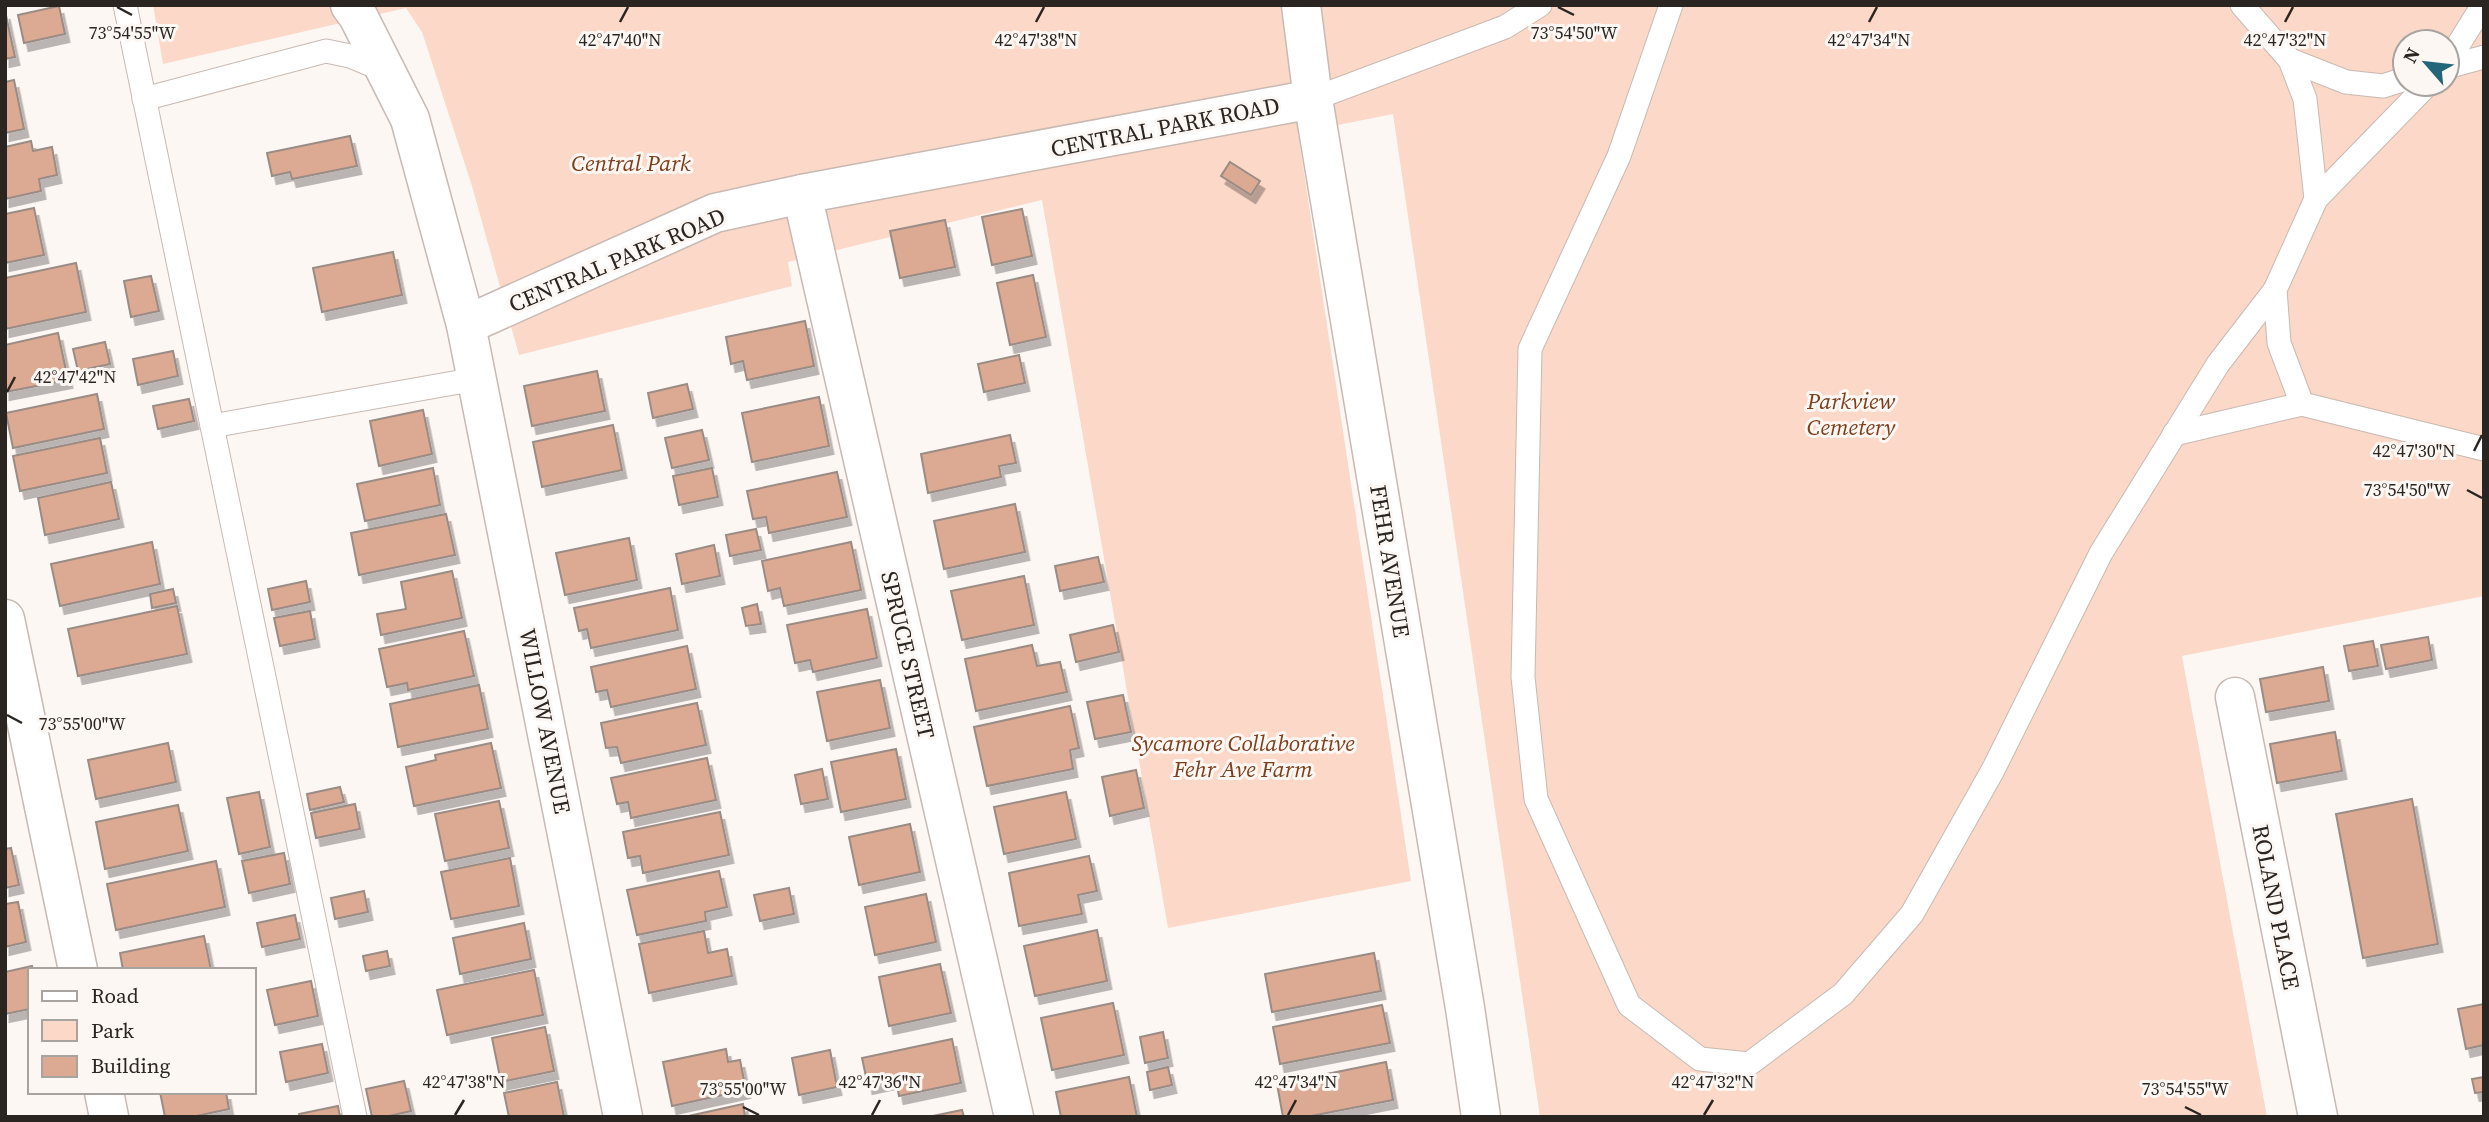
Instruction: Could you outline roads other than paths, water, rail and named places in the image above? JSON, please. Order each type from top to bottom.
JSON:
[{"type":"street","points":[[350,5],[410,119],[466,325]]},
{"type":"street","name":"FEHR AVENUE","points":[[1301,5],[1313,99],[1461,981],[1481,1117]]},
{"type":"street","name":"CENTRAL PARK ROAD","points":[[466,325],[715,213],[802,194],[1313,99]]},
{"type":"street","name":"SPRUCE STREET","points":[[802,194],[1014,1117]]},
{"type":"street","name":"WILLOW AVENUE","points":[[466,325],[623,1117]]},
{"type":"street","points":[[5,619],[78,968]]},
{"type":"street","name":"ROLAND PLACE","points":[[2235,697],[2318,1117]]},
{"type":"street","points":[[104,1094],[109,1117]]},
{"type":"lane","points":[[125,5],[355,1117]]},
{"type":"lane","points":[[1313,99],[1505,27],[1540,5]]},
{"type":"lane","points":[[1671,5],[1619,156],[1530,349],[1523,677],[1536,799],[1629,1005],[1700,1059],[1749,1064],[1843,993],[1912,914],[1993,770],[2101,553],[2218,364],[2275,290],[2316,200],[2414,98]]},
{"type":"lane","points":[[2242,5],[2290,60],[2305,99],[2316,200]]},
{"type":"lane","points":[[2461,42],[2483,5]]},
{"type":"lane","points":[[144,99],[326,51],[350,56],[386,71]]},
{"type":"lane","points":[[2461,62],[2484,57]]},
{"type":"lane","points":[[2290,60],[2346,82],[2383,86],[2391,83]]},
{"type":"lane","points":[[2275,290],[2278,342],[2302,404]]},
{"type":"lane","points":[[212,426],[476,379]]},
{"type":"lane","points":[[2174,434],[2302,404],[2484,449]]},
{"type":"park label","name":"Central Park","points":[[631,163]]},
{"type":"park label","name":"Parkview Cemetery","points":[[1851,414]]},
{"type":"park label","name":"Sycamore Collaborative Fehr Ave Farm","points":[[1243,756]]}]
